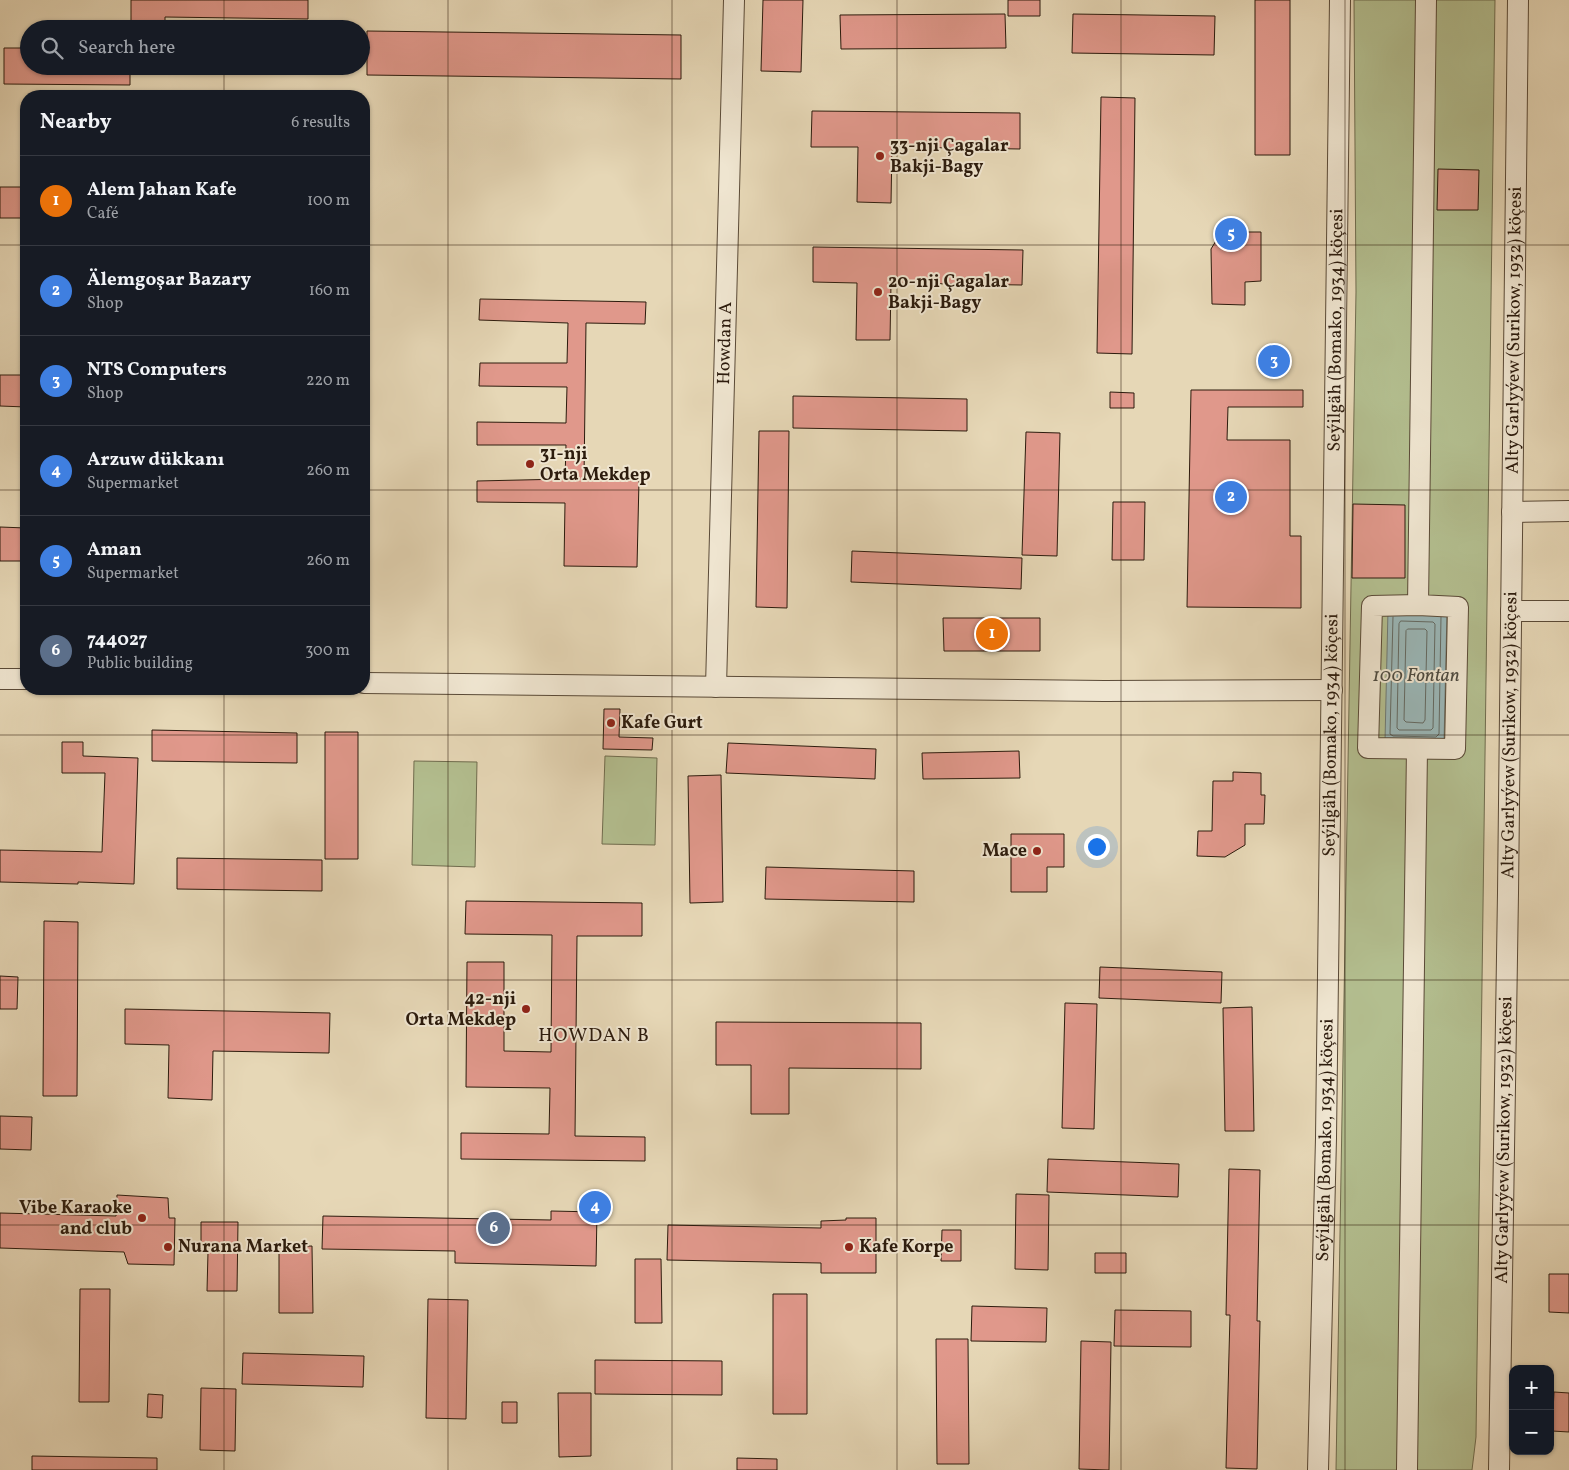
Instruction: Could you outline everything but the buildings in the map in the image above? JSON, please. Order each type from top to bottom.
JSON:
[{"type":"street","name":"Howdan A","points":[[716,687],[734,0]]},
{"type":"street","name":"Seýilgäh (Bomako, 1934) köçesi","points":[[1318,1470],[1326,1138],[1340,0]]},
{"type":"street","points":[[1418,605],[1426,0]]},
{"type":"street","name":"Alty Garlyýew (Surikow, 1932) köçesi","points":[[1500,1470],[1518,0]]},
{"type":"street","points":[[1512,512],[1569,512]]},
{"type":"street","points":[[1418,605],[1458,607],[1455,748],[1368,748],[1372,606],[1418,605]]},
{"type":"street","points":[[1511,611],[1569,611]]},
{"type":"street","points":[[0,679],[20,679]]},
{"type":"street","points":[[370,683],[1104,691],[1332,690]]},
{"type":"street","points":[[1407,1470],[1417,749]]},
{"type":"green space","points":[[1354,0],[1495,0],[1476,1437],[1472,1470],[1336,1470],[1356,292]]},
{"type":"green space","points":[[605,756],[657,758],[655,845],[602,844]]},
{"type":"green space","points":[[414,761],[477,762],[475,867],[412,865]]},
{"type":"water","name":"100 Fontan","points":[[1388,610],[1447,611],[1444,742],[1385,741]]},
{"type":"place","name":"33-nji Çagalar Bakji-Bagy","points":[[880,156]]},
{"type":"place","name":"Aman","points":[[1231,234]]},
{"type":"place","name":"20-nji Çagalar Bakji-Bagy","points":[[878,292]]},
{"type":"place","name":"NTS Computers","points":[[1274,361]]},
{"type":"place","name":"31-nji Orta Mekdep","points":[[530,464]]},
{"type":"place","name":"Älemgoşar Bazary","points":[[1231,497]]},
{"type":"place","name":"Alem Jahan Kafe","points":[[992,634]]},
{"type":"place","name":"Kafe Gurt","points":[[611,723]]},
{"type":"place","name":"Mace","points":[[1037,851]]},
{"type":"place","name":"42-nji Orta Mekdep","points":[[526,1009]]},
{"type":"place","name":"Arzuw dükkanı","points":[[595,1207]]},
{"type":"place","name":"Vibe Karaoke and club","points":[[142,1218]]},
{"type":"place","name":"744027","points":[[494,1228]]},
{"type":"place","name":"Nurana Market","points":[[168,1247]]},
{"type":"place","name":"Kafe Korpe","points":[[849,1247]]},
{"type":"district","name":"HOWDAN B","points":[[594,1036]]}]
